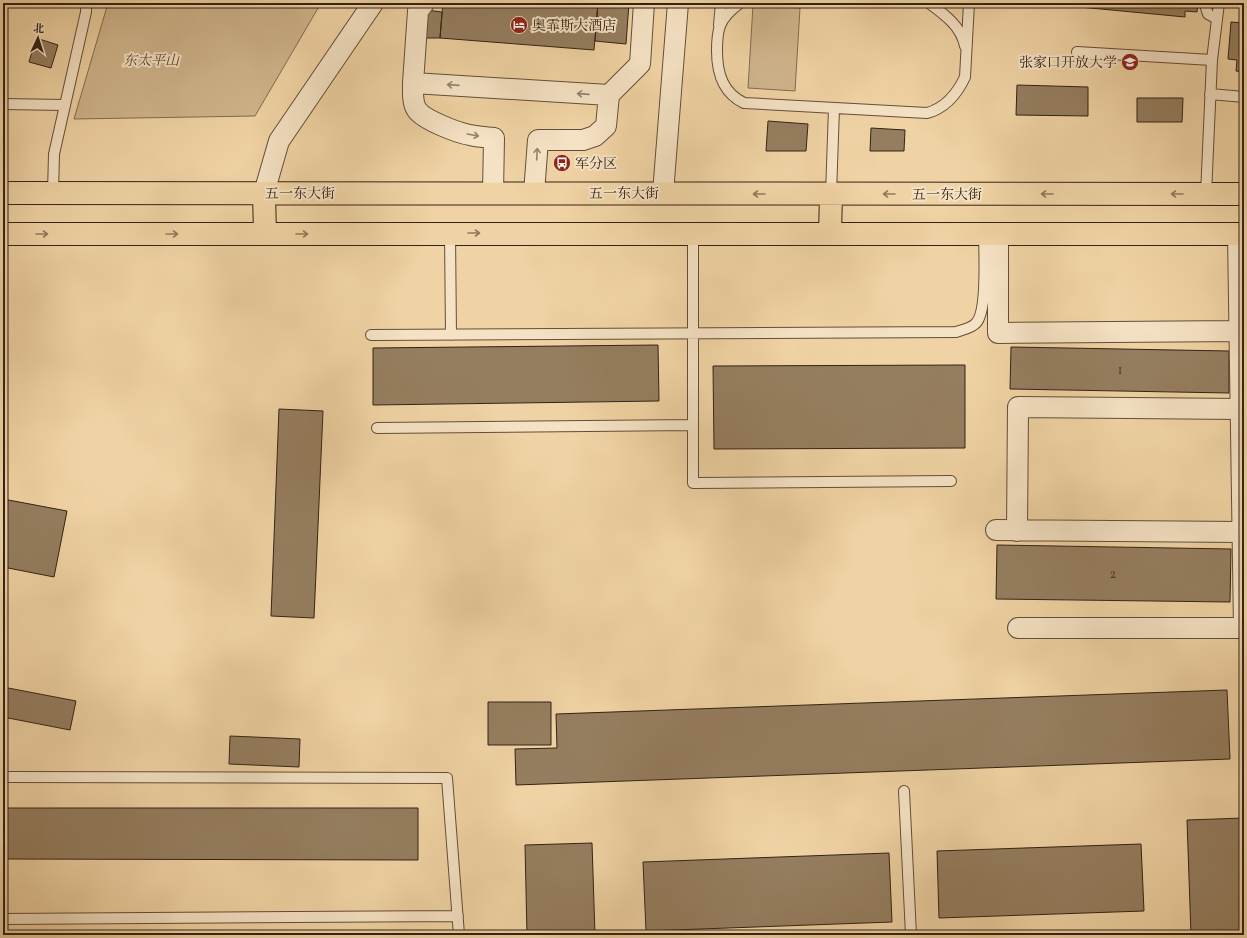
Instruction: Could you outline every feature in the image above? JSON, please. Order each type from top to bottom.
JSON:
[{"type":"main road","name":"五一东大街","points":[[3,193],[1244,194]]},
{"type":"main road","points":[[264,193],[264,234]]},
{"type":"main road","points":[[830,233],[831,194]]},
{"type":"main road","points":[[3,234],[1241,234]]},
{"type":"street","points":[[264,193],[279,141],[373,3]]},
{"type":"street","points":[[424,3],[418,11],[413,83],[414,100],[417,110],[426,117],[446,128],[470,136],[494,138],[493,193]]},
{"type":"street","points":[[534,193],[538,140],[583,140],[595,136],[606,126],[609,95],[640,64],[644,3]]},
{"type":"street","points":[[664,193],[678,3]]},
{"type":"street","points":[[413,83],[609,95]]},
{"type":"street","points":[[991,233],[998,333],[1239,331]]},
{"type":"street","points":[[1018,628],[1244,628],[1239,331],[1241,234]]},
{"type":"street","points":[[1017,531],[1018,407],[1241,409]]},
{"type":"street","points":[[996,530],[1242,532]]},
{"type":"lane","points":[[53,193],[54,154],[86,12],[86,3]]},
{"type":"lane","points":[[721,3],[717,48],[718,73],[721,82],[726,89],[738,100],[744,103],[927,112],[937,110],[954,97],[965,76],[969,3]]},
{"type":"lane","points":[[719,27],[729,12],[740,3]]},
{"type":"lane","points":[[929,3],[943,13],[961,34],[965,44],[967,58]]},
{"type":"lane","points":[[1206,3],[1208,14],[1217,19]]},
{"type":"lane","points":[[1206,194],[1212,60],[1219,3]]},
{"type":"lane","points":[[1076,52],[1212,60]]},
{"type":"lane","points":[[1210,94],[1244,97]]},
{"type":"lane","points":[[3,104],[64,105]]},
{"type":"lane","points":[[831,194],[834,108]]},
{"type":"lane","points":[[450,233],[451,335]]},
{"type":"lane","points":[[693,233],[693,483],[951,482]]},
{"type":"lane","points":[[371,335],[956,332],[976,324],[981,315],[991,233]]},
{"type":"lane","points":[[377,428],[693,425]]},
{"type":"lane","points":[[3,777],[447,778],[459,935]]},
{"type":"lane","points":[[904,791],[911,935]]},
{"type":"lane","points":[[3,918],[458,916]]},
{"type":"green space","name":"东太平山","points":[[108,3],[321,3],[255,116],[74,119]]},
{"type":"green space","points":[[753,5],[800,8],[795,91],[748,88]]},
{"type":"building","name":"奥霏斯大酒店","points":[[443,3],[598,3],[594,50],[440,38]]},
{"type":"building","points":[[598,3],[629,3],[626,44],[595,41]]},
{"type":"building","points":[[988,3],[1048,3],[1047,7]]},
{"type":"building","points":[[1069,3],[1198,3],[1197,12],[1185,11],[1185,17],[1069,6]]},
{"type":"building","points":[[426,10],[442,12],[440,38],[424,38]]},
{"type":"building","points":[[1231,22],[1244,23],[1244,72],[1236,71],[1237,60],[1228,59]]},
{"type":"building","points":[[36,38],[58,45],[51,68],[29,62]]},
{"type":"building","points":[[1017,85],[1088,87],[1088,116],[1016,115]]},
{"type":"building","points":[[1137,98],[1183,98],[1182,122],[1137,122]]},
{"type":"building","points":[[768,121],[808,124],[806,151],[766,151]]},
{"type":"building","points":[[871,128],[905,130],[904,151],[870,151]]},
{"type":"building","points":[[658,345],[659,401],[373,405],[373,348]]},
{"type":"building","points":[[1011,347],[1229,351],[1229,393],[1010,389]]},
{"type":"building","points":[[965,365],[965,448],[714,449],[713,366]]},
{"type":"building","points":[[279,409],[323,411],[314,618],[271,616]]},
{"type":"building","points":[[3,499],[67,511],[54,577],[3,567]]},
{"type":"building","points":[[997,545],[1231,549],[1230,602],[996,599]]},
{"type":"building","points":[[3,687],[76,701],[70,730],[3,717]]},
{"type":"building","points":[[1227,690],[1230,759],[516,785],[515,749],[557,748],[556,714]]},
{"type":"building","points":[[488,702],[551,702],[551,745],[488,745]]},
{"type":"building","points":[[230,736],[300,739],[299,767],[229,764]]},
{"type":"building","points":[[3,808],[418,808],[418,860],[3,859]]},
{"type":"building","points":[[1244,818],[1244,935],[1191,935],[1187,820]]},
{"type":"building","points":[[592,843],[595,935],[527,935],[525,845]]},
{"type":"building","points":[[1141,844],[1144,911],[939,918],[937,851]]},
{"type":"building","points":[[889,853],[892,922],[646,931],[643,862]]},
{"type":"place","name":"奥霏斯大酒店","points":[[519,25]]},
{"type":"place","name":"张家口开放大学","points":[[1130,62]]},
{"type":"place","name":"军分区","points":[[562,163]]}]
